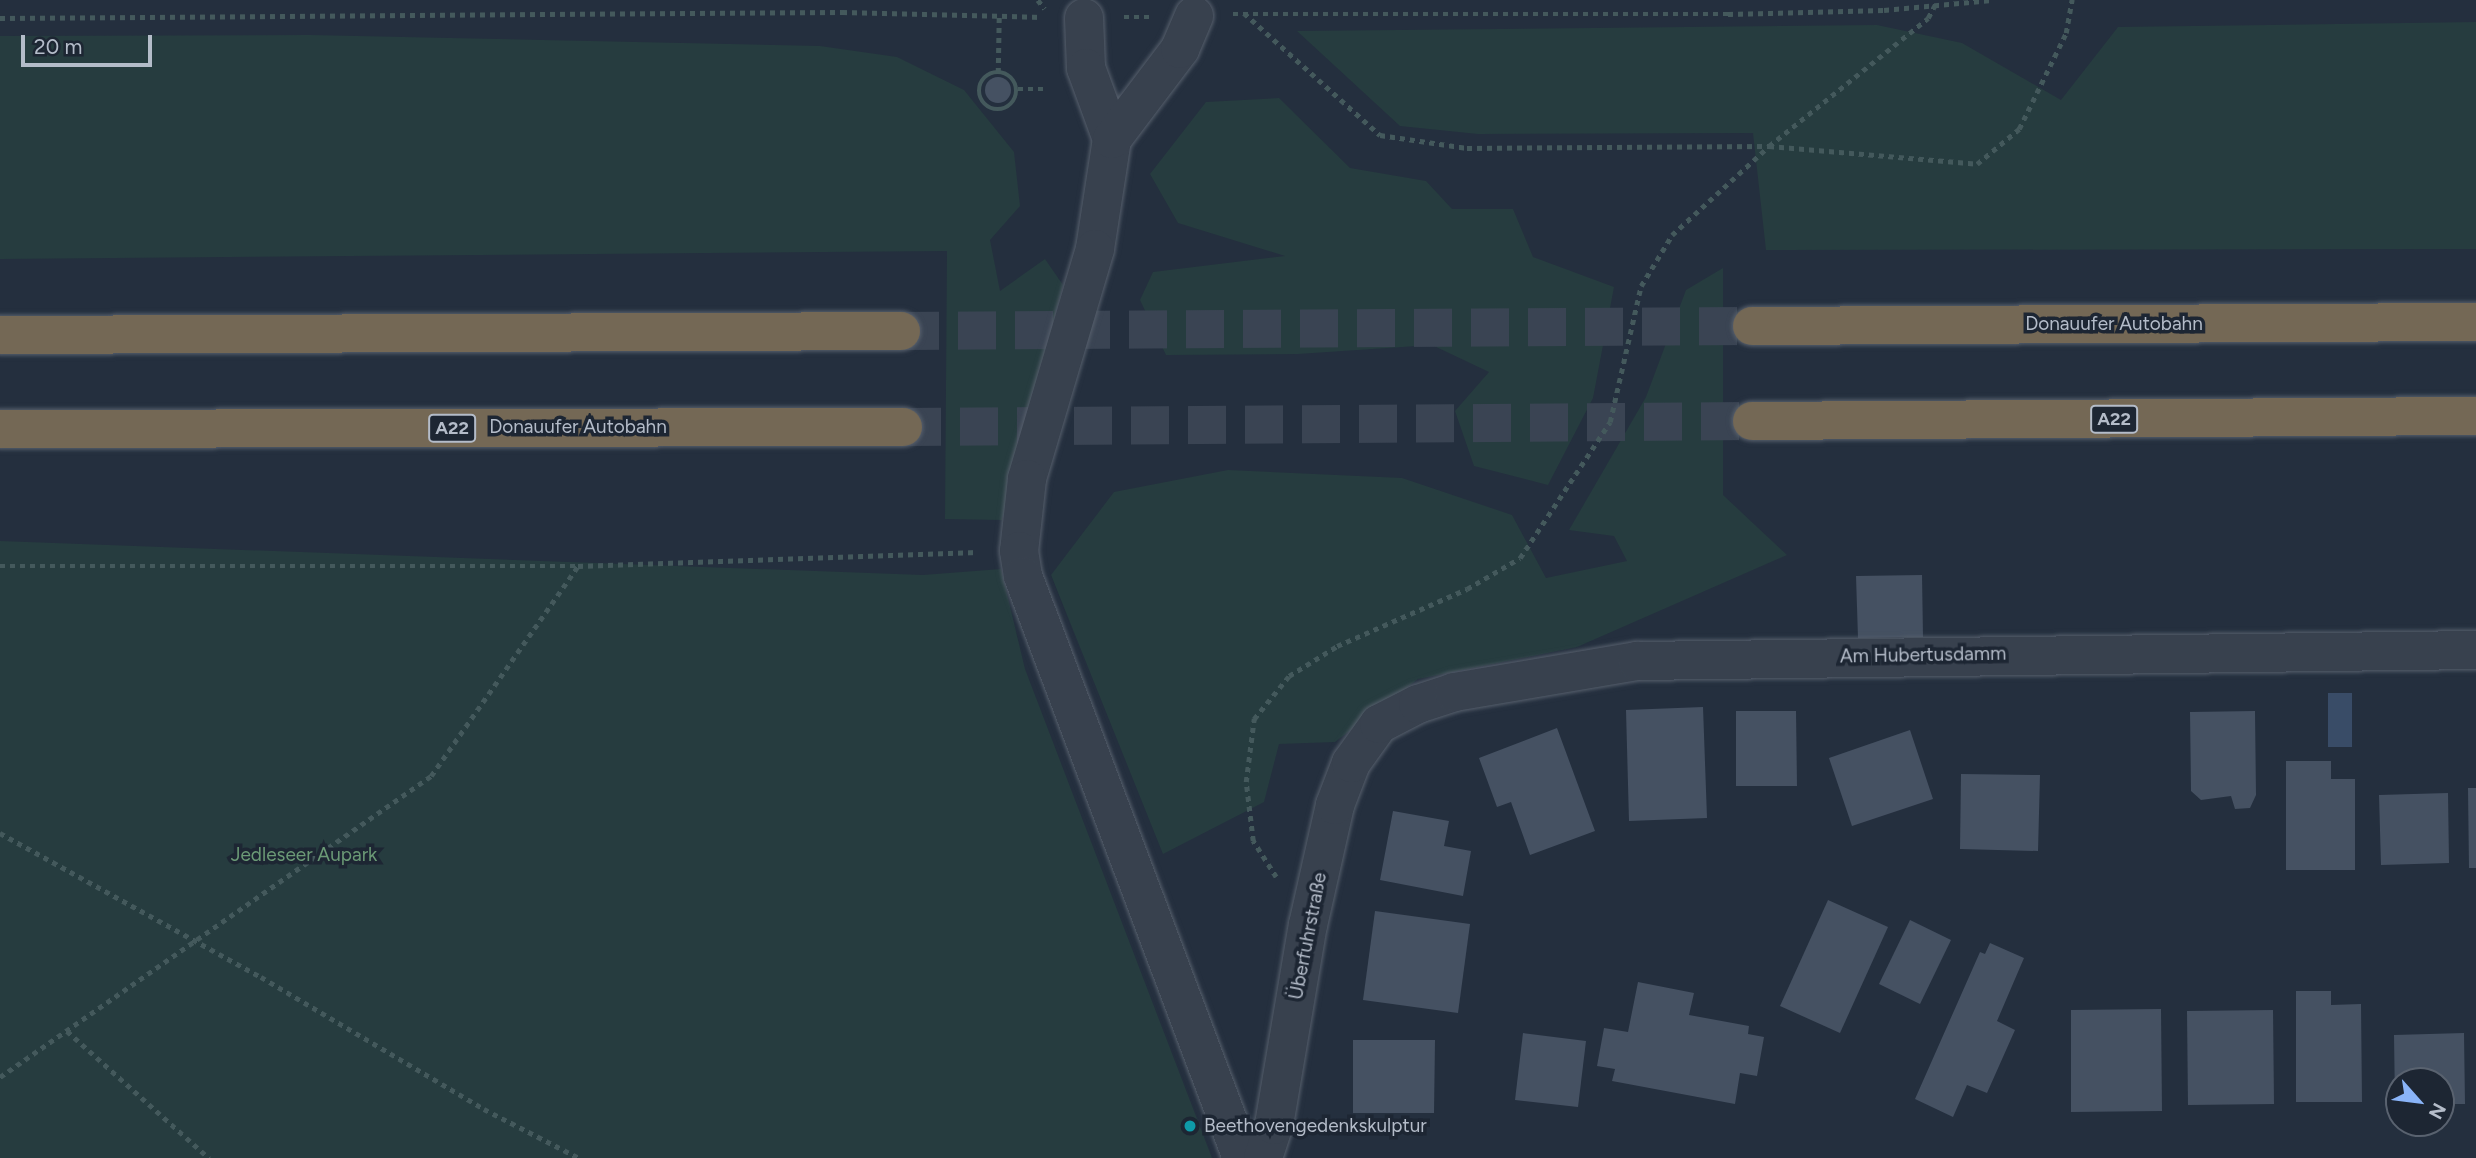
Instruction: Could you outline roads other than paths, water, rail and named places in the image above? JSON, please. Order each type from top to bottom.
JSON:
[{"type":"highway","name":"Donauufer Autobahn","points":[[1752,326],[2476,322]]},
{"type":"highway","points":[[0,335],[901,331]]},
{"type":"highway","name":"A22","points":[[1752,421],[2476,416]]},
{"type":"highway","name":"Donauufer Autobahn","points":[[0,429],[903,427]]},
{"type":"street","points":[[1194,16],[1180,49],[1112,139],[1095,249],[1027,479],[1019,551],[1023,576],[1242,1158]]},
{"type":"street","points":[[1084,18],[1086,68],[1112,139]]},
{"type":"street","name":"Am Hubertusdamm","points":[[1379,724],[1454,692],[1637,661],[2476,650]]},
{"type":"street","name":"Überfuhrstraße","points":[[1263,1158],[1274,1125],[1308,925],[1335,805],[1351,763],[1379,724]]},
{"type":"water","points":[[2328,693],[2352,693],[2352,747],[2328,747]]},
{"type":"tunnel","points":[[901,331],[1752,326]]},
{"type":"tunnel","points":[[903,427],[1752,421]]},
{"type":"place","name":"Beethovengedenkskulptur","points":[[1190,1126]]},
{"type":"park label","name":"Jedleseer Aupark","points":[[304,855]]}]
